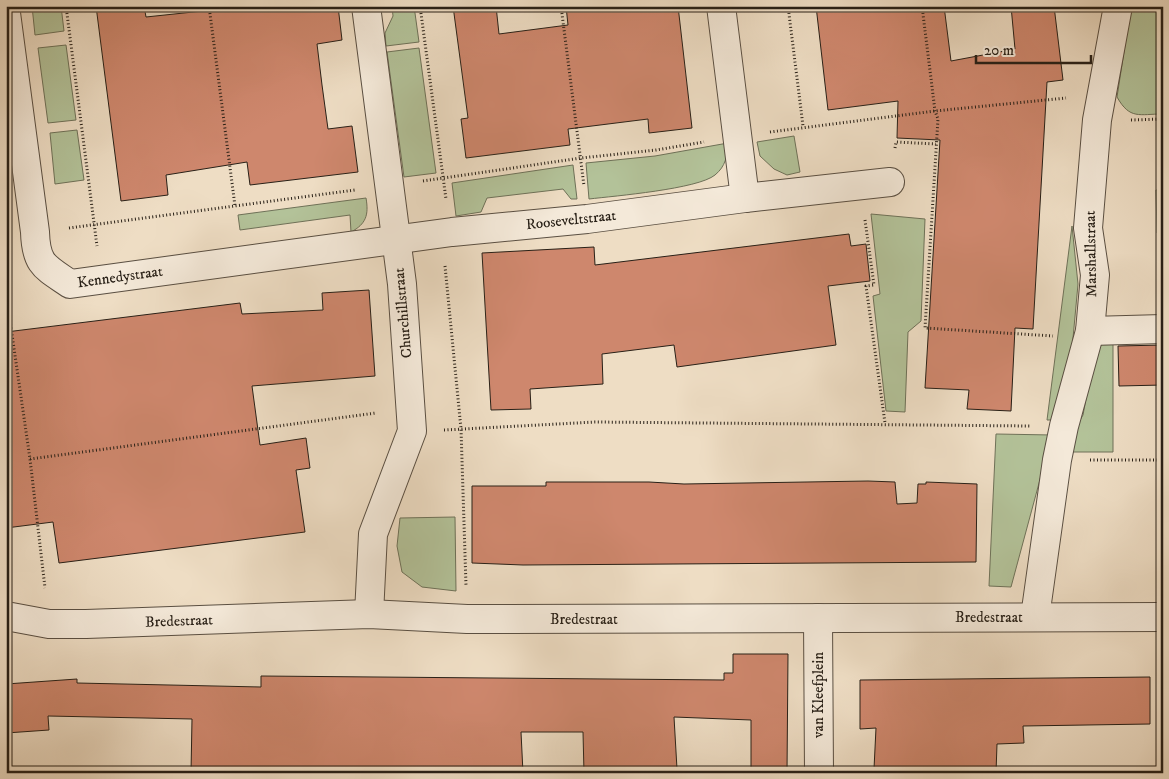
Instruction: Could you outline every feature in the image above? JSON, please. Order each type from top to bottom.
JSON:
[{"type":"street","name":"Churchillstraat","points":[[366,6],[402,284],[411,420],[374,534],[368,614]]},
{"type":"street","points":[[721,6],[739,137],[745,198]]},
{"type":"street","name":"Marshallstraat","points":[[1035,617],[1057,460],[1064,426],[1090,331],[1095,275],[1088,228],[1097,120],[1118,6]]},
{"type":"street","name":"Kennedystraat","points":[[6,13],[35,247],[44,267],[70,284],[396,240]]},
{"type":"street","name":"Rooseveltstraat","points":[[396,240],[890,182]]},
{"type":"street","points":[[1090,331],[1163,329]]},
{"type":"street","name":"Bredestraat","points":[[6,616],[49,624],[368,614],[467,619],[1163,617]]},
{"type":"street","name":"van Kleefplein","points":[[818,618],[819,773]]},
{"type":"path","points":[[66,6],[101,279]]},
{"type":"path","points":[[209,6],[235,206]]},
{"type":"path","points":[[420,6],[452,232],[444,263],[461,429],[467,619]]},
{"type":"path","points":[[562,6],[587,218]]},
{"type":"path","points":[[788,6],[803,126]]},
{"type":"path","points":[[922,6],[935,111],[938,119],[925,328],[1053,336],[1052,345]]},
{"type":"path","points":[[34,232],[388,186],[581,158],[656,150],[803,126],[1102,94]]},
{"type":"path","points":[[861,186],[874,285],[866,286],[884,423]]},
{"type":"path","points":[[6,293],[30,460],[49,624]]},
{"type":"path","points":[[30,460],[411,420],[461,429],[595,422],[1064,426]]},
{"type":"path","points":[[1057,460],[1163,460]]},
{"type":"green space","points":[[32,6],[61,6],[64,31],[35,35]]},
{"type":"green space","points":[[392,6],[414,6],[419,42],[386,46],[385,33],[393,16]]},
{"type":"green space","points":[[1131,6],[1160,6],[1163,114],[1136,114],[1126,109],[1117,97]]},
{"type":"green space","points":[[66,45],[76,120],[48,123],[38,48]]},
{"type":"green space","points":[[419,48],[436,173],[404,177],[387,52]]},
{"type":"green space","points":[[77,130],[84,180],[55,184],[50,133]]},
{"type":"green space","points":[[794,136],[800,172],[787,175],[774,169],[760,156],[757,142]]},
{"type":"green space","points":[[728,143],[722,168],[706,180],[675,188],[589,199],[586,163],[655,156]]},
{"type":"green space","points":[[573,165],[577,199],[571,199],[563,189],[487,198],[481,212],[456,216],[452,183]]},
{"type":"green space","points":[[1156,190],[1163,190],[1163,232],[1157,233]]},
{"type":"green space","points":[[366,198],[367,214],[360,226],[351,232],[350,215],[240,230],[238,215]]},
{"type":"green space","points":[[871,214],[925,219],[921,321],[908,332],[905,412],[886,411],[873,296],[880,294]]},
{"type":"green space","points":[[1072,226],[1078,284],[1072,349],[1058,420],[1047,420]]},
{"type":"green space","points":[[1158,245],[1163,245],[1163,304],[1160,304]]},
{"type":"green space","points":[[1102,340],[1113,340],[1113,452],[1071,452],[1075,429],[1083,415],[1093,361]]},
{"type":"green space","points":[[996,434],[1052,435],[1011,587],[989,586]]},
{"type":"green space","points":[[455,517],[456,591],[422,587],[402,572],[397,546],[400,518]]},
{"type":"building","points":[[96,6],[144,6],[146,17],[250,6],[338,6],[342,40],[317,44],[328,129],[352,126],[358,172],[250,185],[247,162],[166,175],[168,195],[121,201]]},
{"type":"building","points":[[453,6],[496,6],[499,34],[568,25],[566,6],[678,6],[692,128],[649,133],[648,119],[568,129],[570,145],[466,158],[461,119],[468,118]]},
{"type":"building","points":[[816,6],[944,6],[951,61],[1015,49],[1011,6],[1054,6],[1063,80],[1047,82],[1033,329],[1015,328],[1011,411],[967,409],[969,390],[925,388],[940,140],[897,138],[898,101],[828,110]]},
{"type":"building","points":[[849,234],[851,246],[866,244],[870,281],[828,286],[836,345],[677,367],[674,345],[602,354],[603,384],[530,389],[531,409],[491,410],[482,253],[594,247],[595,265]]},
{"type":"building","points":[[369,290],[375,376],[252,386],[260,445],[306,438],[310,468],[296,470],[305,532],[59,563],[53,522],[6,528],[6,332],[240,303],[242,314],[323,310],[322,293]]},
{"type":"building","points":[[1163,345],[1163,385],[1119,386],[1118,346]]},
{"type":"building","points":[[546,482],[684,484],[895,482],[897,504],[917,503],[918,484],[926,484],[926,482],[977,484],[976,562],[523,565],[472,563],[472,486],[546,486]]},
{"type":"building","points":[[733,654],[788,654],[787,773],[751,773],[751,720],[674,717],[677,769],[593,773],[584,773],[583,732],[521,732],[523,773],[191,773],[192,719],[48,716],[49,730],[6,733],[6,684],[77,679],[77,683],[261,687],[261,676],[724,680],[724,673],[733,673]]},
{"type":"building","points":[[1150,677],[1150,724],[1023,726],[1024,743],[997,744],[996,773],[874,769],[876,728],[860,729],[860,680]]}]
